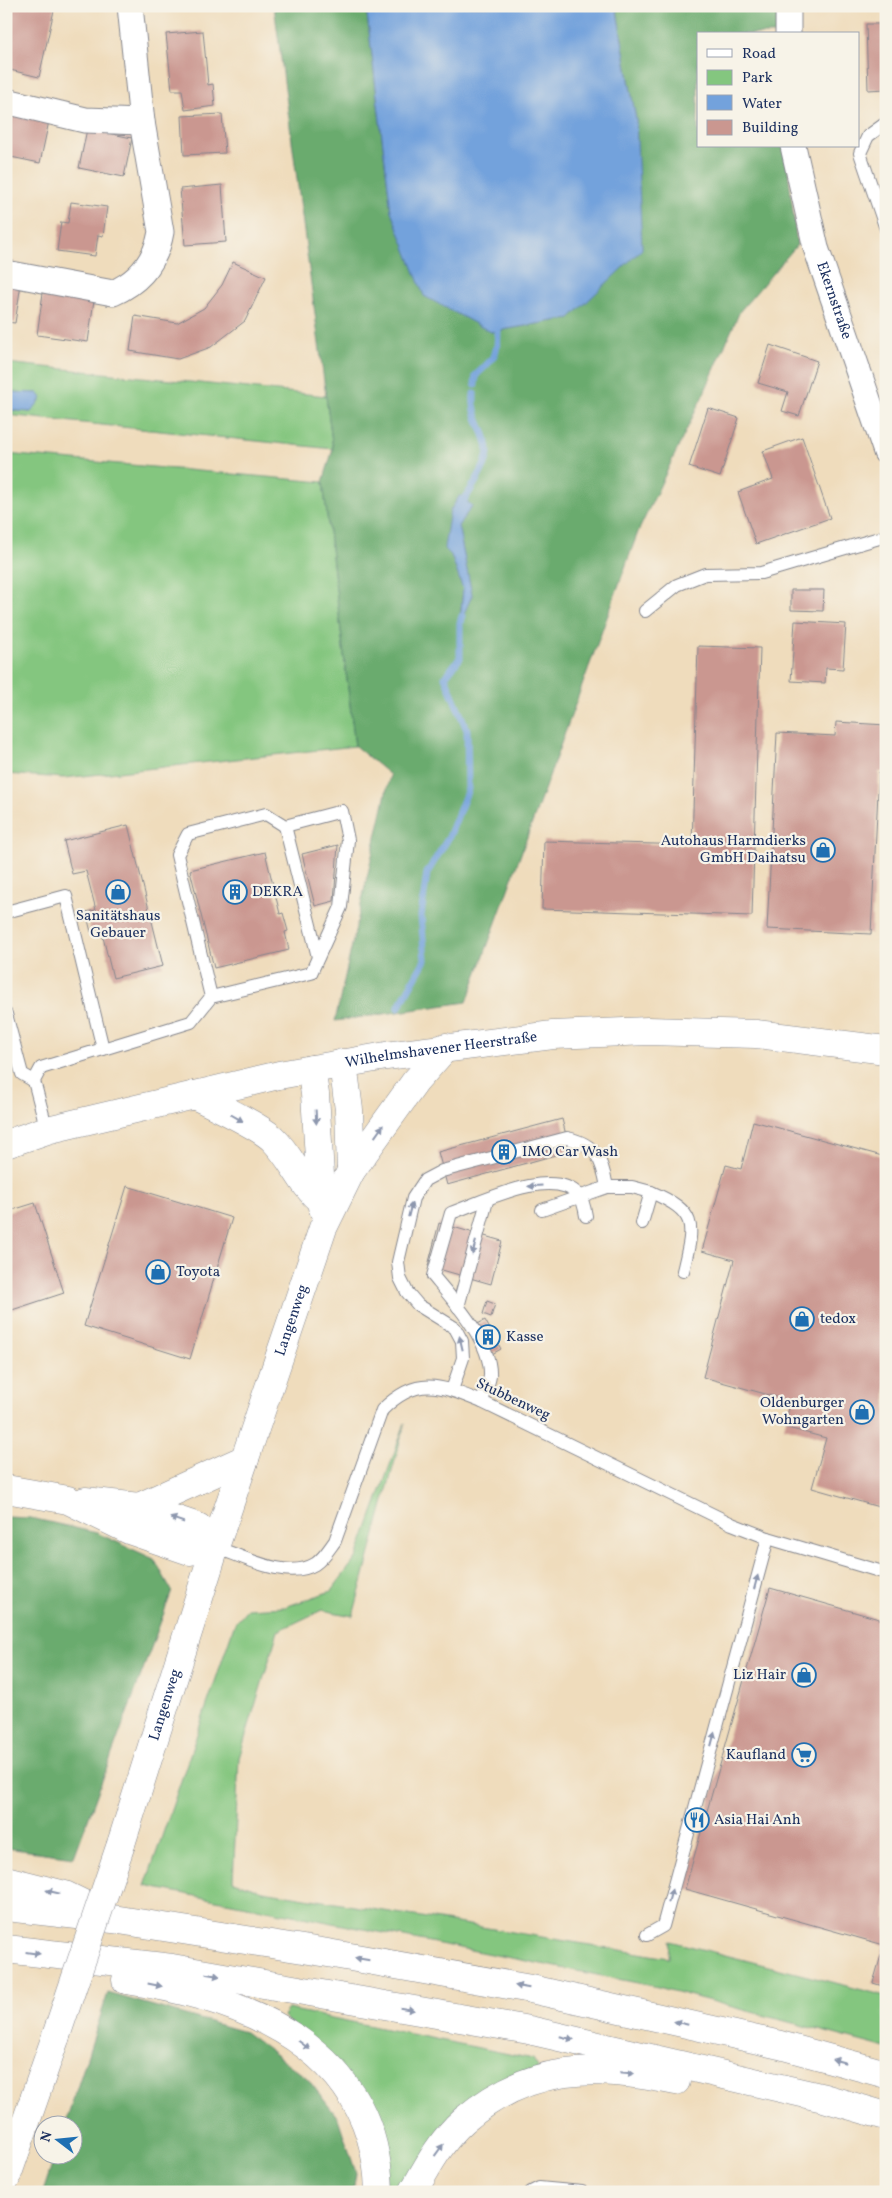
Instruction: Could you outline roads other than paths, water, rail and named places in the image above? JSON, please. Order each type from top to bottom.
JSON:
[{"type":"main road","name":"Wilhelmshavener Heerstraße","points":[[6,1144],[47,1130],[311,1069],[446,1047],[553,1035],[648,1031],[756,1034],[886,1050]]},
{"type":"main road","name":"Langenweg","points":[[6,2179],[121,1844],[215,1547],[323,1228],[351,1171],[415,1082],[446,1047]]},
{"type":"main road","name":"Langenweg","points":[[342,1063],[349,1110],[351,1171]]},
{"type":"main road","name":"Langenweg","points":[[311,1069],[315,1094],[323,1228]]},
{"type":"main road","points":[[194,1095],[271,1138],[292,1162],[309,1191],[321,1202]]},
{"type":"main road","points":[[139,1507],[245,1459]]},
{"type":"main road","points":[[6,1489],[68,1500],[139,1507],[198,1527],[215,1547]]},
{"type":"main road","points":[[68,1500],[130,1530],[182,1549],[190,1551],[215,1547]]},
{"type":"main road","points":[[6,1880],[65,1895],[113,1919]]},
{"type":"main road","points":[[6,1907],[113,1919],[322,1952],[531,1989],[780,2045],[886,2074]]},
{"type":"main road","points":[[6,1949],[172,1968],[529,2030],[824,2098],[886,2116]]},
{"type":"main road","points":[[60,1956],[91,1976],[155,1984],[231,2004],[292,2036],[325,2061],[351,2093],[373,2141],[379,2168],[379,2192]]},
{"type":"main road","points":[[413,2192],[430,2162],[463,2121],[494,2099],[552,2073],[582,2070],[645,2075],[786,2106],[824,2098]]},
{"type":"street","points":[[6,273],[113,293],[137,279],[150,263],[159,247],[161,232],[142,122],[130,6]]},
{"type":"street","points":[[788,6],[788,32]]},
{"type":"street","points":[[6,101],[85,120],[142,122]]},
{"type":"street","name":"Ekernstraße","points":[[793,148],[816,248],[886,452]]},
{"type":"lane","points":[[886,123],[868,136],[860,153],[886,229]]},
{"type":"lane","points":[[645,611],[677,585],[705,574],[761,573],[819,558],[886,536]]},
{"type":"lane","points":[[47,1130],[34,1081],[41,1068],[191,1022],[211,998],[311,973],[341,906],[348,840],[342,811],[285,826]]},
{"type":"lane","points":[[211,998],[177,855],[188,834],[266,814],[285,826],[318,957]]},
{"type":"lane","points":[[6,912],[66,896],[103,1049]]},
{"type":"lane","points":[[6,1014],[22,1074],[34,1081]]},
{"type":"lane","points":[[452,1390],[463,1358],[462,1341],[455,1328],[418,1305],[407,1292],[400,1278],[398,1262],[413,1198],[425,1180],[442,1171],[567,1138],[582,1141],[596,1153],[604,1167],[607,1187]]},
{"type":"lane","points":[[482,1402],[490,1377],[489,1361],[476,1333],[433,1276],[451,1213],[523,1187],[556,1184],[569,1187],[580,1196],[586,1216]]},
{"type":"lane","points":[[542,1210],[607,1187],[632,1187],[651,1192],[674,1202],[689,1218],[691,1237],[683,1271]]},
{"type":"lane","points":[[642,1223],[651,1192]]},
{"type":"lane","points":[[458,1307],[487,1201]]},
{"type":"lane","name":"Stubbenweg","points":[[215,1547],[278,1569],[304,1568],[315,1564],[326,1555],[335,1541],[382,1410],[396,1396],[412,1389],[434,1385],[482,1402],[732,1524],[768,1538],[886,1573]]},
{"type":"lane","points":[[647,1935],[662,1926],[768,1538]]},
{"type":"lane","points":[[531,2192],[539,2188],[582,2192]]},
{"type":"water","points":[[366,6],[616,6],[636,120],[642,249],[570,318],[491,332],[424,296],[391,211]]},
{"type":"water","points":[[6,392],[38,393],[42,398],[31,412],[6,410]]},
{"type":"water","points":[[460,495],[472,506],[458,526],[472,595],[460,623],[463,589],[451,555],[444,548],[450,511]]},
{"type":"waterway","points":[[475,384],[476,375],[494,356],[498,330]]},
{"type":"waterway","points":[[460,507],[481,472],[488,451],[475,410],[474,394]]},
{"type":"waterway","points":[[398,1008],[425,960],[421,916],[427,873],[449,837],[468,789],[467,730],[445,677],[460,658],[460,623],[462,616]]},
{"type":"place","name":"Autohaus Harmdierks GmbH Daihatsu","points":[[823,850]]},
{"type":"place","name":"Sanitätshaus Gebauer","points":[[118,892]]},
{"type":"place","name":"DEKRA","points":[[235,892]]},
{"type":"place","name":"IMO Car Wash","points":[[504,1152]]},
{"type":"place","name":"Toyota","points":[[158,1272]]},
{"type":"place","name":"tedox","points":[[802,1319]]},
{"type":"place","name":"Kasse","points":[[488,1337]]},
{"type":"place","name":"Oldenburger Wohngarten","points":[[862,1412]]},
{"type":"place","name":"Liz Hair","points":[[804,1675]]},
{"type":"place","name":"Kaufland","points":[[804,1755]]},
{"type":"place","name":"Asia Hai Anh","points":[[697,1820]]}]
